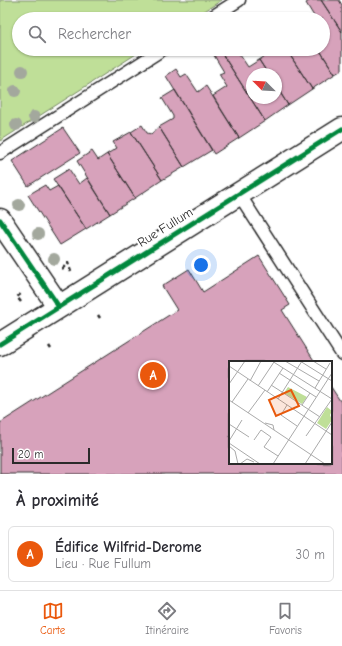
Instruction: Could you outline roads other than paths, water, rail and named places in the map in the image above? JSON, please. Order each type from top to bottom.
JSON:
[{"type":"street","name":"Rue Fullum","points":[[0,344],[342,129]]},
{"type":"street","points":[[0,220],[59,308]]},
{"type":"lane","points":[[220,12],[239,0]]},
{"type":"lane","points":[[0,153],[152,56]]},
{"type":"lane","points":[[240,194],[342,354]]},
{"type":"place","name":"Édifice Wilfrid-Derome","points":[[153,375]]}]
